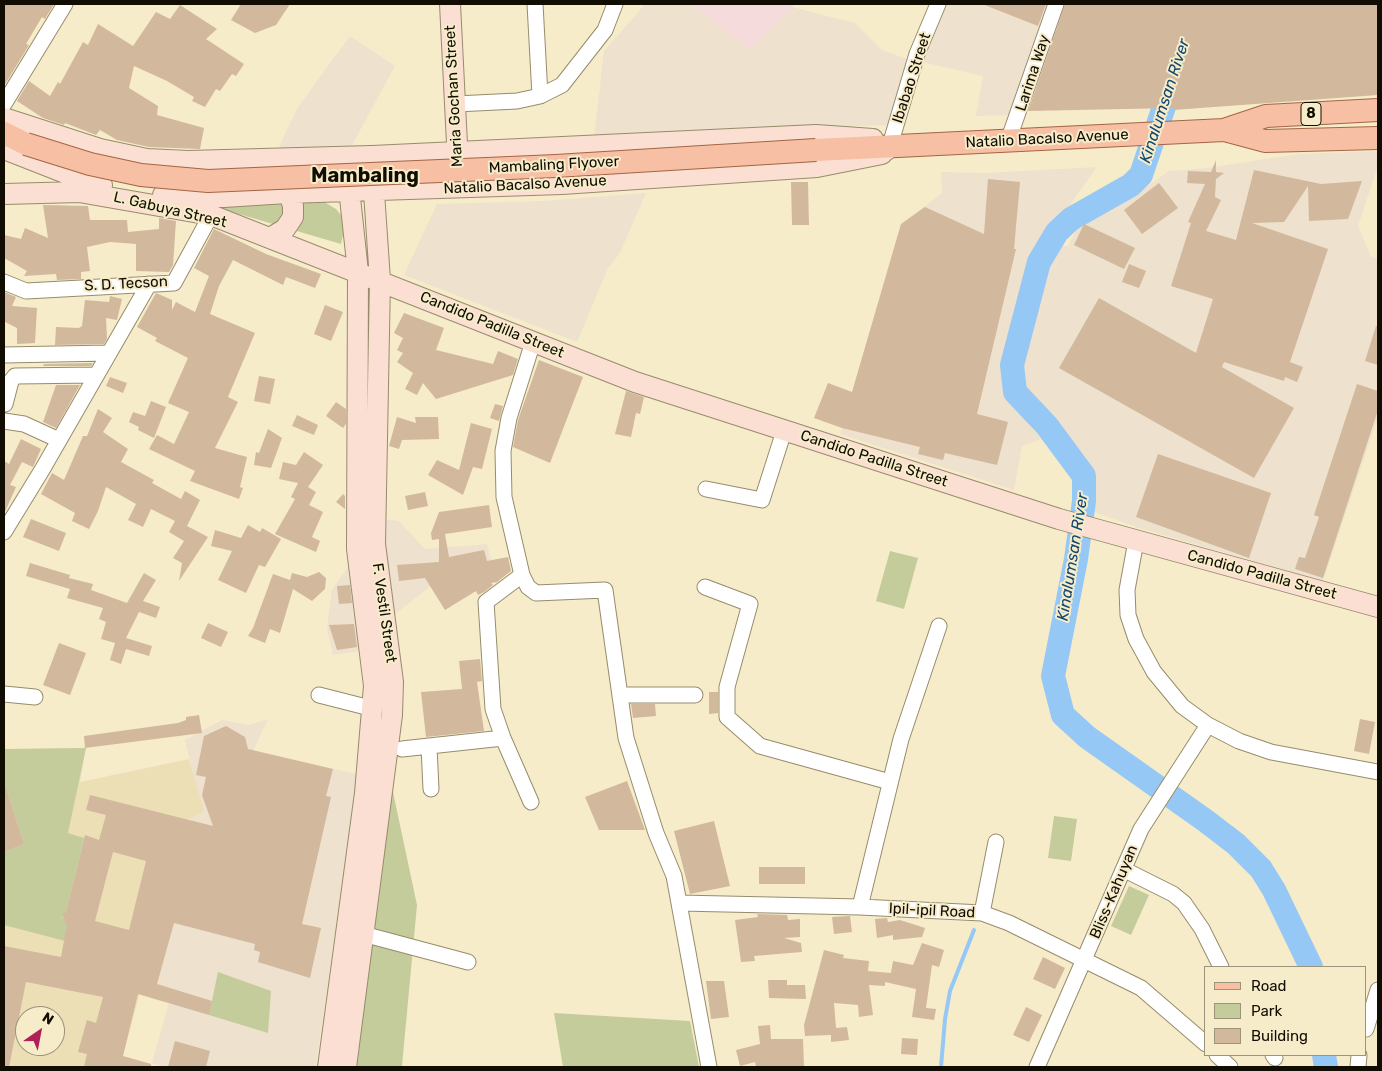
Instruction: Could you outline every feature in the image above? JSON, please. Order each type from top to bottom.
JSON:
[{"type":"main road","name":"Maria Gochan Street","points":[[450,4],[456,104],[458,188]]},
{"type":"main road","name":"Natalio Bacalso Avenue","points":[[816,150],[1171,134],[1224,130],[1266,116],[1378,110]]},
{"type":"main road","name":"Natalio Bacalso Avenue","points":[[4,118],[66,140],[147,159],[188,161],[372,156],[458,150],[816,135],[890,146]]},
{"type":"main road","name":"Natalio Bacalso Avenue","points":[[1224,130],[1265,141],[1378,138]]},
{"type":"main road","name":"Mambaling Flyover","points":[[4,135],[90,164],[141,175],[208,180],[556,166],[816,150]]},
{"type":"main road","name":"Natalio Bacalso Avenue","points":[[4,150],[82,180],[147,193],[224,197],[287,193],[562,184],[818,167],[890,146]]},
{"type":"main road","name":"F. Vestil Street","points":[[346,1067],[392,715],[393,682],[375,544],[380,280],[372,156]]},
{"type":"main road","name":"F. Vestil Street","points":[[328,1067],[365,794],[374,709],[372,664],[357,549],[358,272],[350,192],[344,157]]},
{"type":"main road","points":[[270,238],[282,231],[292,220],[293,206],[287,193],[286,178],[289,171],[306,158]]},
{"type":"main road","name":"L. Gabuya Street","points":[[4,194],[79,192],[211,216],[358,272]]},
{"type":"main road","name":"Candido Padilla Street","points":[[358,272],[635,382],[1059,519],[1136,541],[1285,579],[1378,607]]},
{"type":"street","points":[[4,104],[65,4]]},
{"type":"street","points":[[535,4],[540,96]]},
{"type":"street","points":[[456,104],[517,101],[540,96],[562,85],[605,30],[615,4]]},
{"type":"street","name":"Ibabao Street","points":[[890,146],[917,54],[938,4]]},
{"type":"street","name":"Larima Way","points":[[1008,141],[1056,4]]},
{"type":"street","name":"S. D. Tecson","points":[[4,282],[26,291],[174,283],[211,216]]},
{"type":"street","points":[[4,532],[149,284]]},
{"type":"street","points":[[534,342],[509,418],[502,450],[504,497],[522,575],[528,587],[536,593],[605,590],[626,738],[656,833],[674,876],[709,1067]]},
{"type":"street","points":[[4,355],[109,353]]},
{"type":"street","points":[[5,404],[11,381],[15,376],[96,375]]},
{"type":"street","points":[[4,421],[24,424],[59,440]]},
{"type":"street","points":[[706,489],[762,500],[784,430]]},
{"type":"street","points":[[1136,541],[1127,590],[1128,615],[1136,639],[1154,672],[1182,706],[1208,725],[1239,741],[1271,752],[1378,772]]},
{"type":"street","points":[[522,575],[486,602],[493,709],[503,738],[532,802]]},
{"type":"street","points":[[705,587],[750,604],[727,687],[727,717],[760,746],[890,782]]},
{"type":"street","points":[[860,907],[901,739],[939,626]]},
{"type":"street","points":[[4,694],[35,697]]},
{"type":"street","points":[[319,695],[374,709]]},
{"type":"street","points":[[621,695],[695,695]]},
{"type":"street","name":"Bliss-Kahuyan","points":[[1037,1067],[1125,870],[1141,829],[1208,725]]},
{"type":"street","points":[[402,749],[503,738]]},
{"type":"street","points":[[428,747],[431,789]]},
{"type":"street","points":[[982,913],[996,842]]},
{"type":"street","points":[[1125,870],[1173,894],[1184,903],[1202,929],[1220,966]]},
{"type":"street","name":"Ipil-ipil Road","points":[[680,903],[860,907],[982,913],[1009,923],[1141,988],[1204,1042]]},
{"type":"street","points":[[363,934],[468,962]]},
{"type":"street","points":[[1367,1026],[1378,990]]},
{"type":"street","points":[[1218,1056],[1230,1067]]},
{"type":"shaded area","points":[[645,4],[689,4],[751,48],[792,7],[855,23],[882,50],[910,60],[891,125],[690,132],[594,139],[604,51]]},
{"type":"shaded area","points":[[689,4],[796,4],[751,49]]},
{"type":"shaded area","points":[[946,4],[1052,4],[1015,115],[976,116],[983,76],[922,62]]},
{"type":"shaded area","points":[[350,36],[395,66],[350,149],[277,151],[298,107]]},
{"type":"shaded area","points":[[1378,151],[1378,166],[1358,226],[1371,257],[1378,259],[1378,417],[1323,581],[1139,528],[1092,511],[1091,466],[1084,455],[1054,426],[1030,395],[1019,377],[1021,348],[1055,246],[1068,246],[1076,230],[1124,203],[1169,171],[1207,168],[1299,154]]},
{"type":"shaded area","points":[[1097,167],[1033,257],[1003,369],[1012,393],[1027,422],[1041,439],[1022,446],[1014,490],[840,434],[901,224],[942,193],[941,172],[986,173]]},
{"type":"shaded area","points":[[646,193],[620,253],[608,268],[577,342],[404,275],[437,204],[543,201]]},
{"type":"shaded area","points":[[380,519],[399,521],[425,549],[487,544],[492,563],[440,579],[391,617]]},
{"type":"shaded area","points":[[352,561],[362,651],[333,655],[327,628],[332,590]]},
{"type":"shaded area","points":[[268,719],[253,751],[357,774],[316,1067],[166,1067],[152,1063],[169,1003],[138,994],[182,835],[193,774],[185,740],[222,720],[249,725]]},
{"type":"shaded area","points":[[86,748],[80,782],[189,759],[204,812],[186,820],[120,1067],[4,1067],[4,749]]},
{"type":"green space","points":[[316,197],[336,209],[346,221],[341,244],[198,202]]},
{"type":"green space","points":[[890,551],[918,558],[904,609],[876,601]]},
{"type":"green space","points":[[86,748],[68,833],[84,838],[66,912],[62,917],[69,923],[65,941],[4,925],[4,852],[24,844],[6,788],[4,789],[4,749]]},
{"type":"green space","points":[[390,778],[417,905],[402,1066],[414,1067],[354,1067]]},
{"type":"green space","points":[[1054,816],[1077,819],[1071,861],[1048,858]]},
{"type":"green space","points":[[1129,886],[1149,895],[1131,935],[1111,926]]},
{"type":"green space","points":[[218,972],[271,991],[268,1033],[209,1015]]},
{"type":"green space","points":[[554,1013],[690,1021],[699,1067],[563,1067]]},
{"type":"building","points":[[4,4],[54,4],[45,19],[42,17],[26,44],[29,45],[4,86]]},
{"type":"building","points":[[241,4],[290,4],[276,25],[255,33],[231,20]]},
{"type":"building","points":[[982,4],[1046,4],[1038,26]]},
{"type":"building","points":[[1065,4],[1378,4],[1378,95],[1173,110],[1174,108],[1028,111]]},
{"type":"building","points":[[180,5],[217,29],[206,39],[244,64],[236,76],[232,74],[220,91],[216,89],[205,107],[192,101],[194,97],[167,81],[134,66],[129,88],[158,106],[157,115],[204,128],[200,149],[149,147],[117,140],[100,130],[96,135],[65,123],[64,125],[43,118],[17,101],[29,81],[50,96],[58,82],[60,84],[83,42],[88,45],[98,24],[133,46],[156,12],[170,19]]},
{"type":"building","points":[[1216,160],[1216,172],[1224,173],[1216,179],[1215,197],[1221,200],[1206,231],[1236,240],[1254,170],[1321,184],[1362,181],[1348,219],[1309,221],[1308,186],[1284,222],[1252,223],[1328,249],[1290,362],[1303,367],[1297,382],[1285,377],[1284,381],[1224,362],[1222,367],[1294,408],[1254,478],[1059,368],[1099,298],[1196,353],[1213,299],[1171,286],[1191,223],[1188,222],[1205,184],[1187,183],[1188,171],[1211,172]]},
{"type":"building","points":[[988,179],[1020,182],[1014,249],[1016,249],[977,414],[1008,422],[997,465],[945,453],[943,460],[918,454],[920,447],[842,428],[814,418],[828,383],[852,392],[901,224],[925,207],[984,234]]},
{"type":"building","points":[[791,182],[808,182],[809,225],[792,225]]},
{"type":"building","points":[[1159,183],[1178,208],[1142,234],[1124,210]]},
{"type":"building","points":[[43,205],[88,206],[90,220],[127,220],[128,232],[159,229],[159,218],[176,221],[173,265],[169,272],[136,271],[136,244],[110,242],[87,247],[90,271],[81,272],[81,279],[57,280],[56,274],[24,276],[27,271],[4,258],[4,235],[21,239],[25,228],[48,238]]},
{"type":"building","points":[[1084,224],[1135,248],[1124,269],[1074,245]]},
{"type":"building","points":[[214,229],[266,254],[321,274],[315,288],[286,277],[283,285],[233,260],[219,286],[210,314],[255,333],[228,397],[238,402],[215,448],[247,457],[240,487],[243,488],[239,499],[190,481],[195,471],[149,449],[157,435],[174,444],[189,412],[168,403],[188,358],[155,341],[157,338],[137,327],[156,293],[172,300],[172,310],[176,302],[195,312],[209,276],[194,268]]},
{"type":"building","points":[[1129,264],[1146,271],[1139,288],[1122,282]]},
{"type":"building","points":[[4,292],[16,297],[12,306],[37,308],[35,343],[17,344],[17,328],[5,322],[4,324]]},
{"type":"building","points":[[110,296],[122,299],[117,320],[106,318],[107,339],[104,344],[55,345],[56,327],[79,328],[82,326],[85,300],[109,302]]},
{"type":"building","points":[[325,305],[343,312],[331,341],[314,334]]},
{"type":"building","points":[[404,313],[444,328],[436,350],[493,364],[498,351],[518,359],[513,375],[436,399],[423,383],[417,395],[405,389],[413,373],[397,362],[403,353],[397,350],[403,338],[394,333]]},
{"type":"building","points":[[1376,326],[1378,326],[1378,365],[1365,361]]},
{"type":"building","points":[[539,360],[583,377],[550,463],[513,447],[518,420]]},
{"type":"building","points":[[93,363],[91,366],[43,366],[44,364]]},
{"type":"building","points":[[259,376],[275,379],[270,404],[254,401]]},
{"type":"building","points":[[110,377],[127,383],[123,393],[106,386]]},
{"type":"building","points":[[1357,384],[1378,391],[1378,410],[1323,578],[1295,569],[1299,557],[1305,558],[1319,517],[1314,515]]},
{"type":"building","points":[[56,385],[80,385],[56,428],[43,422]]},
{"type":"building","points":[[626,391],[644,397],[640,414],[636,413],[631,437],[615,434]]},
{"type":"building","points":[[151,401],[166,407],[154,438],[138,430],[139,427],[129,422],[133,412],[145,416]]},
{"type":"building","points":[[336,402],[346,409],[346,424],[343,428],[326,416]]},
{"type":"building","points":[[495,404],[503,406],[499,421],[490,418]]},
{"type":"building","points":[[98,409],[112,418],[103,432],[128,449],[121,462],[154,480],[152,483],[181,499],[185,491],[200,500],[187,526],[208,537],[179,581],[182,563],[173,558],[184,541],[169,532],[175,521],[151,509],[143,527],[128,520],[136,504],[106,487],[98,511],[89,529],[72,521],[75,513],[41,494],[52,473],[64,480],[83,436],[87,436]]},
{"type":"building","points":[[297,415],[318,425],[314,435],[292,426]]},
{"type":"building","points":[[397,417],[416,423],[415,417],[438,417],[439,439],[402,440],[399,449],[389,446]]},
{"type":"building","points":[[471,423],[492,429],[482,469],[473,467],[463,495],[428,475],[437,460],[459,470]]},
{"type":"building","points":[[268,429],[282,438],[271,468],[254,465],[256,452],[259,453]]},
{"type":"building","points":[[21,439],[41,449],[33,467],[22,462],[10,485],[16,487],[4,514],[4,461],[9,464]]},
{"type":"building","points":[[304,452],[323,465],[308,487],[316,492],[309,505],[323,512],[312,537],[320,541],[316,552],[275,534],[295,499],[291,497],[298,483],[279,479],[283,462],[296,465]]},
{"type":"building","points":[[1158,454],[1271,493],[1249,558],[1136,517]]},
{"type":"building","points":[[425,492],[428,506],[408,510],[405,496]]},
{"type":"building","points":[[343,494],[345,496],[345,509],[336,502]]},
{"type":"building","points":[[489,505],[492,527],[445,534],[449,557],[484,550],[487,561],[508,557],[511,571],[497,582],[491,583],[493,585],[484,592],[478,595],[476,591],[445,610],[425,578],[399,581],[397,565],[439,562],[439,539],[432,540],[431,533],[439,512]]},
{"type":"building","points":[[31,519],[66,533],[59,551],[23,537]]},
{"type":"building","points":[[248,525],[260,532],[262,528],[281,539],[265,567],[259,565],[246,593],[218,580],[232,551],[211,546],[215,530],[241,538]]},
{"type":"building","points":[[30,563],[70,575],[69,578],[93,584],[91,590],[127,603],[144,573],[156,580],[143,601],[160,607],[156,618],[139,612],[126,638],[152,646],[149,656],[126,649],[121,664],[110,660],[115,643],[101,639],[106,622],[99,619],[103,608],[67,598],[70,589],[26,576]]},
{"type":"building","points":[[319,572],[326,578],[325,589],[312,601],[293,589],[280,633],[270,629],[265,643],[248,636],[253,628],[273,574],[290,580],[292,573],[307,577]]},
{"type":"building","points":[[350,585],[352,603],[339,604],[337,586]]},
{"type":"building","points":[[208,623],[228,632],[221,647],[201,638]]},
{"type":"building","points":[[354,624],[357,647],[337,650],[329,625]]},
{"type":"building","points":[[59,643],[86,653],[70,695],[43,685]]},
{"type":"building","points":[[480,659],[482,681],[477,682],[484,731],[426,737],[421,692],[462,689],[459,661]]},
{"type":"building","points":[[709,692],[718,692],[718,713],[709,714]]},
{"type":"building","points":[[631,704],[655,704],[656,716],[633,718]]},
{"type":"building","points":[[199,715],[202,733],[85,748],[84,736],[178,723],[186,720],[186,717]]},
{"type":"building","points":[[1360,719],[1375,722],[1369,754],[1354,751]]},
{"type":"building","points":[[226,726],[245,737],[248,749],[333,769],[326,796],[331,797],[302,924],[321,928],[310,978],[258,962],[260,952],[254,950],[255,944],[174,923],[157,984],[212,1001],[209,1015],[138,994],[123,1056],[151,1064],[151,1067],[84,1067],[87,1054],[78,1052],[87,1020],[96,1023],[103,997],[26,982],[21,1006],[15,1006],[15,1037],[9,1067],[4,1067],[4,946],[61,957],[67,925],[62,915],[66,912],[85,835],[99,840],[106,815],[86,810],[90,795],[213,826],[202,795],[206,777],[196,775],[204,736]],"holes":[[[113,852],[146,861],[129,930],[95,921]]]},
{"type":"building","points":[[627,781],[645,830],[599,830],[585,797]]},
{"type":"building","points":[[4,788],[6,788],[24,844],[4,852]]},
{"type":"building","points":[[714,821],[730,886],[690,894],[674,831]]},
{"type":"building","points":[[759,867],[805,867],[805,884],[759,884]]},
{"type":"building","points":[[757,914],[787,915],[788,920],[800,919],[800,937],[784,938],[801,943],[802,952],[754,956],[755,961],[741,962],[735,920],[758,917]]},
{"type":"building","points":[[850,916],[852,932],[834,934],[832,917]]},
{"type":"building","points":[[887,918],[888,922],[900,920],[925,928],[922,937],[893,940],[893,935],[877,938],[875,919]]},
{"type":"building","points":[[922,943],[944,950],[939,967],[932,965],[926,1008],[936,1009],[934,1020],[912,1017],[916,989],[885,982],[885,986],[869,985],[873,1015],[859,1017],[858,1005],[834,1003],[836,1028],[847,1027],[849,1040],[831,1042],[831,1035],[805,1036],[804,1025],[824,950],[844,955],[843,958],[869,961],[868,971],[891,973],[893,961],[913,965]]},
{"type":"building","points":[[1043,957],[1065,968],[1055,989],[1033,979]]},
{"type":"building","points":[[768,980],[787,980],[787,985],[805,985],[806,999],[769,998]]},
{"type":"building","points":[[706,981],[724,981],[729,1017],[711,1019]]},
{"type":"building","points":[[1026,1007],[1042,1015],[1029,1042],[1013,1035]]},
{"type":"building","points":[[770,1025],[771,1039],[803,1039],[804,1067],[756,1067],[755,1062],[740,1066],[736,1050],[760,1044],[758,1026]]},
{"type":"building","points":[[902,1038],[918,1039],[917,1055],[901,1054]]},
{"type":"building","points":[[175,1041],[210,1051],[206,1067],[168,1067]]},
{"type":"waterway","name":"Kinalumsan River","points":[[1174,77],[1141,175],[1131,185],[1071,219],[1057,232],[1039,262],[1012,365],[1015,392],[1047,426],[1084,476],[1084,501],[1076,559],[1053,676],[1063,715],[1087,737],[1236,844],[1261,869],[1274,890],[1311,966]]},
{"type":"waterway","points":[[941,1067],[945,1019],[950,991],[974,930]]},
{"type":"waterway","name":"Kinalumsan River","points":[[1324,1056],[1326,1067]]},
{"type":"district","name":"Mambaling","points":[[365,176]]}]
